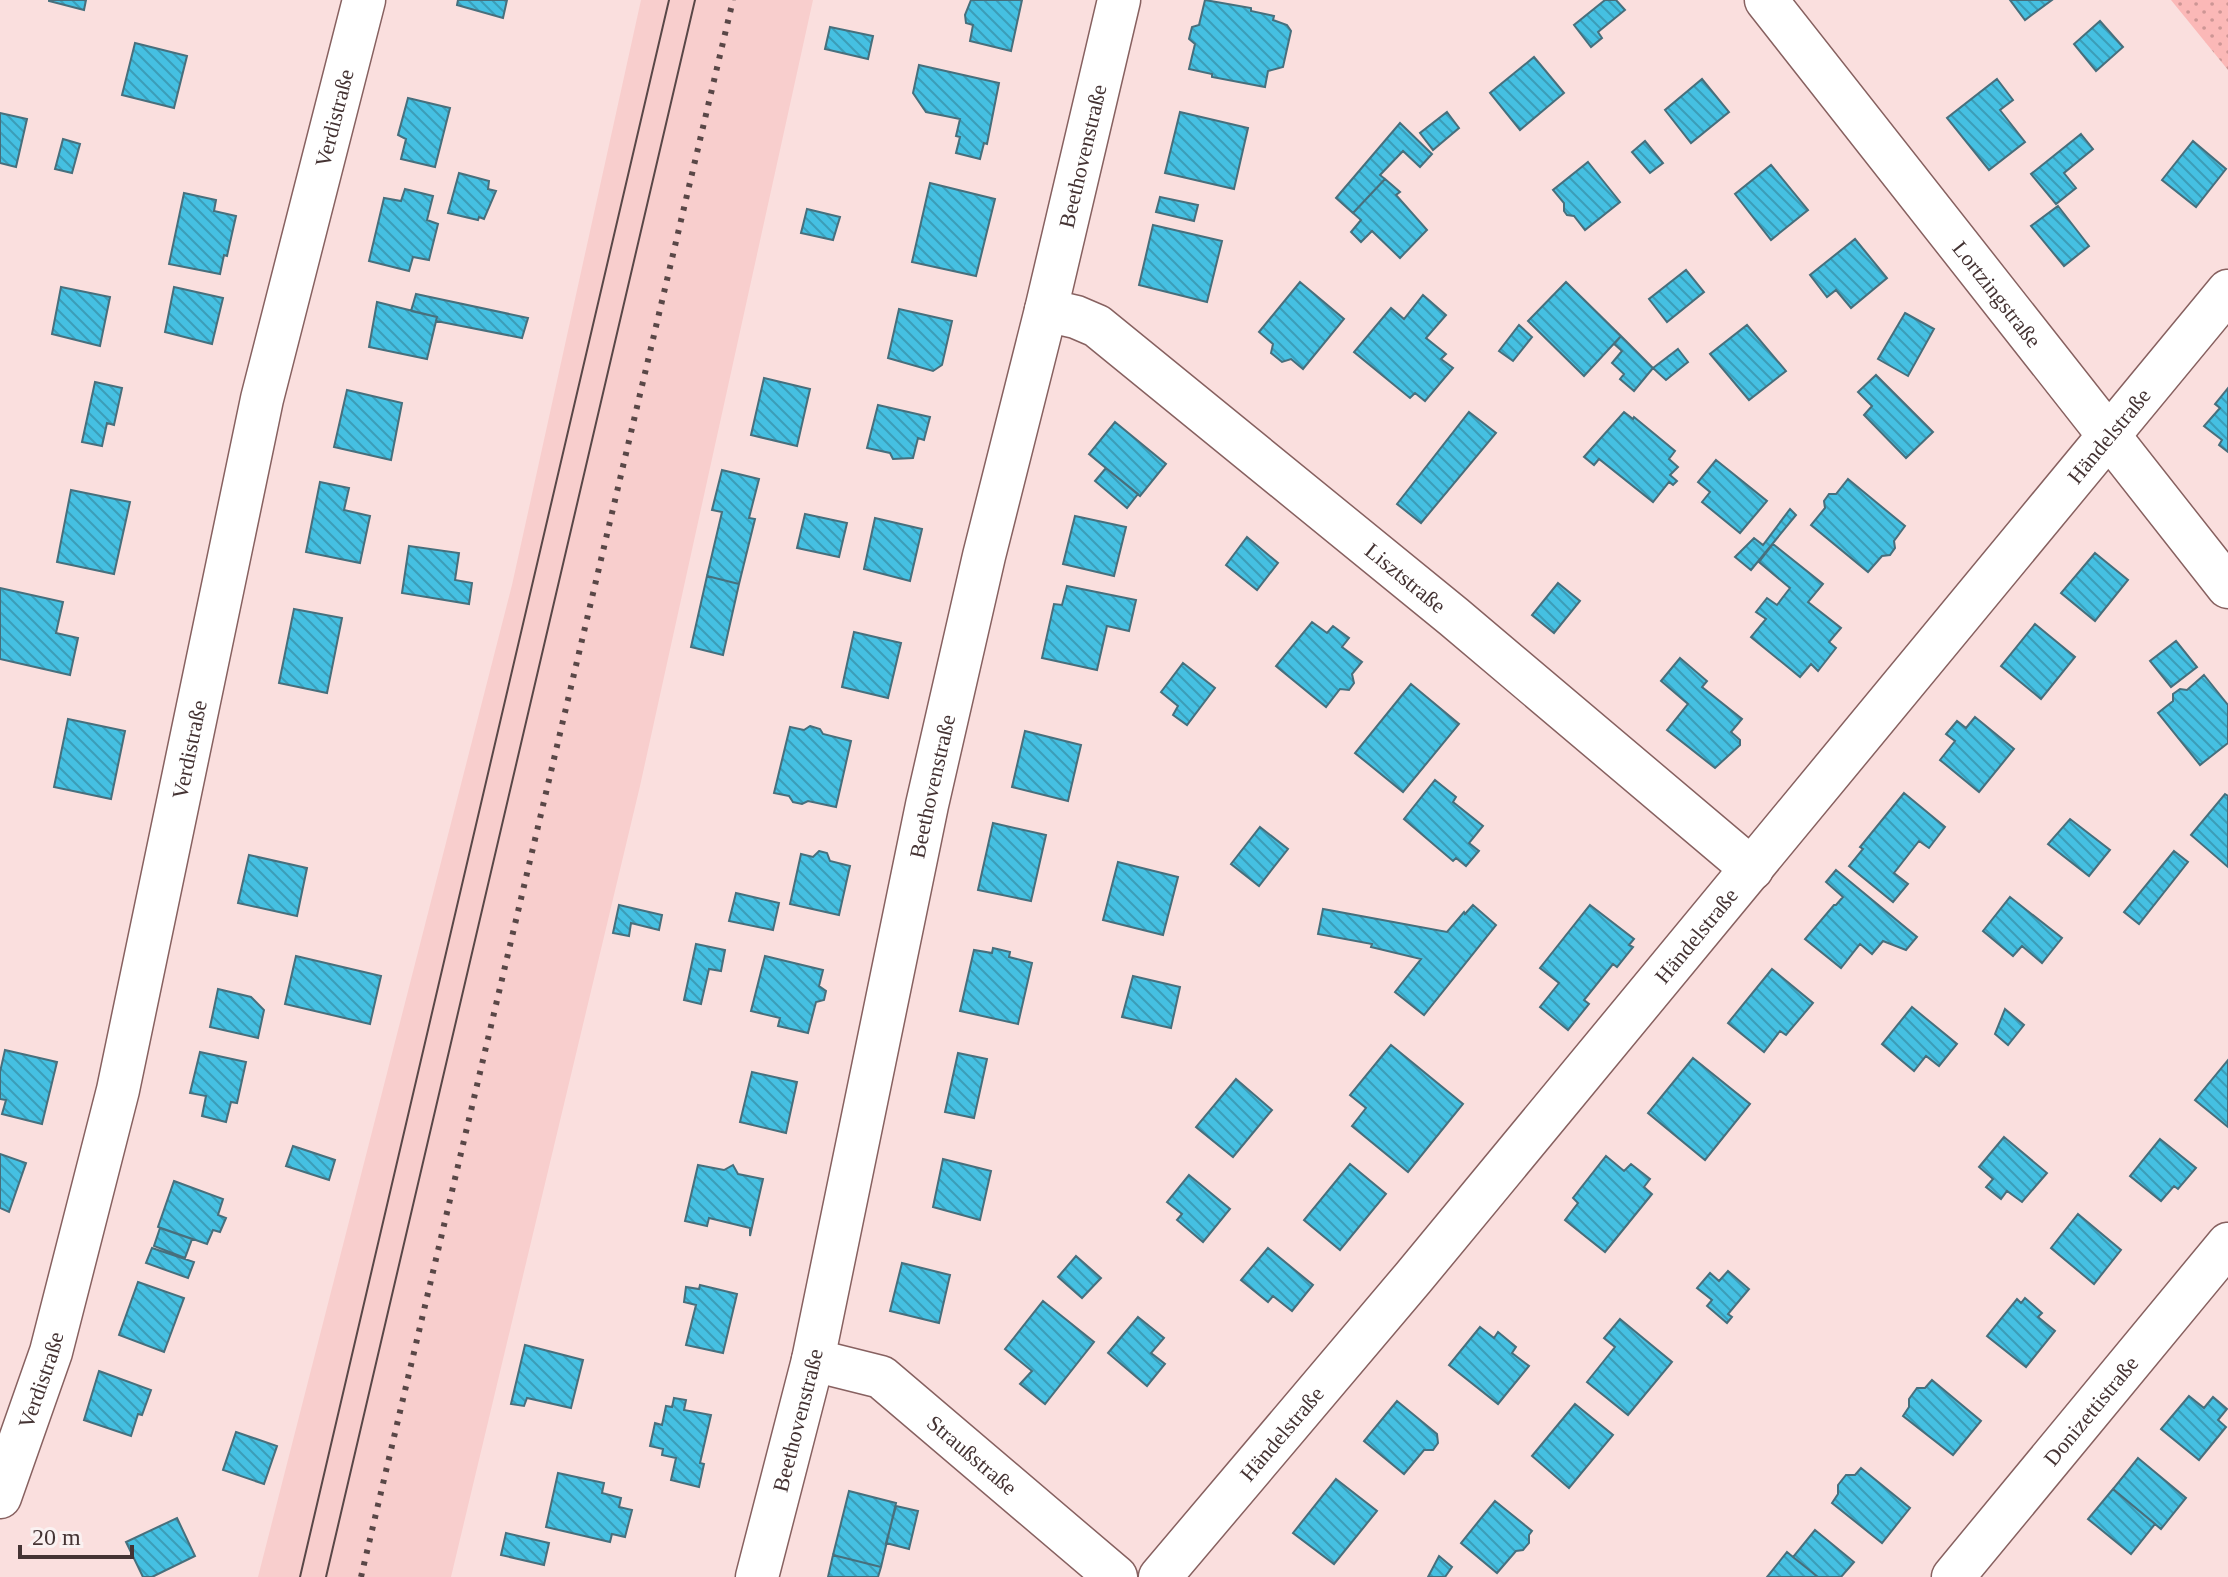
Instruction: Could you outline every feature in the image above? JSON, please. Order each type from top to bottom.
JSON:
[{"type":"street","name":"Verdistraße","points":[[0,1497],[51,1352],[118,1090],[262,399],[364,0]]},
{"type":"street","name":"Beethovenstraße","points":[[757,1577],[813,1360],[931,789],[990,528],[1046,310],[1119,0]]},
{"type":"street","name":"Lortzingstraße","points":[[1766,0],[2228,587]]},
{"type":"street","name":"Händelstraße","points":[[1160,1577],[1396,1299],[2228,291]]},
{"type":"street","name":"Lisztstraße","points":[[1046,310],[1097,326],[1454,617],[1752,869]]},
{"type":"street","name":"Donizettistraße","points":[[1953,1577],[2228,1244]]},
{"type":"street","name":"Straußstraße","points":[[813,1360],[881,1377],[1116,1577]]},
{"type":"shaded area","points":[[641,0],[813,0],[640,786],[451,1577],[258,1577],[512,585]]},
{"type":"shaded area","points":[[2171,0],[2228,0],[2228,70]]},
{"type":"building","points":[[49,0],[86,0],[84,10]]},
{"type":"building","points":[[458,0],[507,0],[503,18],[457,5]]},
{"type":"building","points":[[971,0],[1022,0],[1011,51],[970,41],[973,25],[966,23],[965,15]]},
{"type":"building","points":[[1205,0],[1251,8],[1251,11],[1274,16],[1273,20],[1287,25],[1291,31],[1283,67],[1268,71],[1265,87],[1212,77],[1212,74],[1189,69],[1195,44],[1189,39],[1192,27],[1199,25]]},
{"type":"building","points":[[1605,0],[1616,0],[1625,10],[1598,32],[1602,38],[1591,47],[1574,25]]},
{"type":"building","points":[[2010,0],[2052,0],[2025,20]]},
{"type":"building","points":[[2100,21],[2123,47],[2096,71],[2074,44]]},
{"type":"building","points":[[830,27],[873,36],[868,59],[825,49]]},
{"type":"building","points":[[135,43],[187,56],[174,108],[122,95]]},
{"type":"building","points":[[1534,57],[1564,93],[1520,130],[1490,93]]},
{"type":"building","points":[[919,65],[999,83],[987,144],[984,143],[980,159],[956,153],[960,119],[926,112],[913,93]]},
{"type":"building","points":[[1702,79],[1729,112],[1691,143],[1665,110]]},
{"type":"building","points":[[1997,79],[2013,100],[2000,110],[2025,142],[1989,170],[1947,118]]},
{"type":"building","points":[[408,98],[450,108],[435,167],[401,159],[406,139],[398,135]]},
{"type":"building","points":[[1180,112],[1248,128],[1234,189],[1165,173]]},
{"type":"building","points":[[1447,112],[1459,128],[1433,150],[1420,133]]},
{"type":"building","points":[[0,113],[27,119],[16,167],[0,163]]},
{"type":"building","points":[[1400,123],[1432,154],[1420,167],[1403,151],[1380,175],[1385,179],[1353,213],[1336,198]]},
{"type":"building","points":[[2081,134],[2093,149],[2064,173],[2076,188],[2056,204],[2031,174]]},
{"type":"building","points":[[63,139],[80,144],[72,173],[55,169]]},
{"type":"building","points":[[1645,141],[1663,163],[1650,173],[1632,152]]},
{"type":"building","points":[[2193,141],[2226,169],[2196,207],[2162,180]]},
{"type":"building","points":[[1588,162],[1620,202],[1585,230],[1574,216],[1567,215],[1564,203],[1553,190]]},
{"type":"building","points":[[1771,165],[1808,210],[1771,240],[1735,194]]},
{"type":"building","points":[[459,173],[489,181],[488,189],[496,191],[484,219],[448,213]]},
{"type":"building","points":[[1385,179],[1400,192],[1396,195],[1427,230],[1400,258],[1372,231],[1361,242],[1351,232],[1361,220],[1353,213]]},
{"type":"building","points":[[930,183],[995,199],[976,276],[912,262]]},
{"type":"building","points":[[405,189],[433,196],[427,220],[438,224],[429,260],[413,257],[409,271],[369,261],[384,198],[401,201]]},
{"type":"building","points":[[184,193],[216,200],[214,211],[236,216],[220,274],[169,264]]},
{"type":"building","points":[[1160,197],[1198,205],[1194,221],[1156,212]]},
{"type":"building","points":[[2058,206],[2089,246],[2064,266],[2031,226]]},
{"type":"building","points":[[807,209],[840,217],[833,240],[801,233]]},
{"type":"building","points":[[1153,225],[1222,241],[1207,302],[1139,285]]},
{"type":"building","points":[[1855,239],[1887,278],[1851,308],[1836,290],[1827,297],[1810,275]]},
{"type":"building","points":[[1686,270],[1704,292],[1667,322],[1649,299]]},
{"type":"building","points":[[1300,282],[1344,319],[1303,369],[1291,359],[1282,362],[1271,353],[1273,344],[1259,332]]},
{"type":"building","points":[[1566,282],[1621,336],[1584,376],[1528,321]]},
{"type":"building","points":[[61,287],[110,297],[100,346],[52,334]]},
{"type":"building","points":[[174,287],[223,298],[212,344],[165,332]]},
{"type":"building","points":[[416,294],[528,318],[522,338],[436,321],[437,317],[411,311]]},
{"type":"building","points":[[1423,295],[1446,315],[1426,338],[1446,354],[1441,359],[1453,368],[1425,401],[1415,393],[1410,398],[1354,352],[1391,308],[1404,319]]},
{"type":"building","points":[[377,302],[437,317],[427,359],[369,347]]},
{"type":"building","points":[[899,309],[952,321],[942,365],[933,371],[888,358]]},
{"type":"building","points":[[1905,313],[1934,329],[1908,376],[1878,359]]},
{"type":"building","points":[[1519,325],[1532,337],[1513,361],[1499,351]]},
{"type":"building","points":[[1747,325],[1786,371],[1749,400],[1710,354]]},
{"type":"building","points":[[1621,336],[1653,368],[1634,391],[1620,379],[1624,374],[1612,363],[1622,351],[1614,344]]},
{"type":"building","points":[[1678,349],[1688,362],[1666,380],[1653,368]]},
{"type":"building","points":[[1876,375],[1933,432],[1906,458],[1864,415],[1872,406],[1858,392]]},
{"type":"building","points":[[764,378],[810,389],[797,446],[751,435]]},
{"type":"building","points":[[95,382],[122,388],[114,425],[107,423],[102,446],[82,442]]},
{"type":"building","points":[[2228,388],[2228,452],[2219,445],[2222,440],[2204,426],[2220,408],[2215,404]]},
{"type":"building","points":[[347,390],[402,403],[391,460],[334,447]]},
{"type":"building","points":[[878,405],[930,417],[924,440],[918,438],[913,458],[893,459],[890,453],[867,448]]},
{"type":"building","points":[[1469,412],[1496,433],[1421,523],[1397,504]]},
{"type":"building","points":[[1624,412],[1675,451],[1669,459],[1678,467],[1670,475],[1677,481],[1673,485],[1669,482],[1653,502],[1599,459],[1594,465],[1584,457]]},
{"type":"building","points":[[1115,422],[1166,464],[1140,496],[1089,454]]},
{"type":"building","points":[[1716,460],[1767,501],[1740,533],[1702,502],[1710,492],[1698,482]]},
{"type":"building","points":[[1106,468],[1138,494],[1127,508],[1095,481]]},
{"type":"building","points":[[722,470],[759,479],[749,518],[755,519],[739,584],[707,576],[722,512],[712,510]]},
{"type":"building","points":[[1848,479],[1905,526],[1894,541],[1895,548],[1890,555],[1882,556],[1868,572],[1811,525],[1825,508],[1824,501],[1829,494],[1836,494]]},
{"type":"building","points":[[320,482],[349,488],[344,510],[370,516],[360,563],[306,552]]},
{"type":"building","points":[[71,490],[130,502],[114,574],[57,562]]},
{"type":"building","points":[[1790,509],[1796,515],[1751,570],[1735,557],[1754,538],[1763,545]]},
{"type":"building","points":[[805,514],[847,523],[839,557],[797,548]]},
{"type":"building","points":[[1075,516],[1126,527],[1114,576],[1063,564]]},
{"type":"building","points":[[875,518],[922,529],[910,581],[864,569]]},
{"type":"building","points":[[1247,537],[1278,563],[1257,590],[1226,565]]},
{"type":"building","points":[[1773,544],[1823,584],[1808,602],[1841,628],[1829,642],[1836,648],[1818,671],[1811,664],[1800,677],[1751,637],[1766,619],[1756,612],[1767,598],[1777,605],[1790,588],[1759,562]]},
{"type":"building","points":[[409,546],[459,553],[455,580],[472,583],[469,604],[402,593]]},
{"type":"building","points":[[2095,553],[2128,580],[2095,621],[2061,593]]},
{"type":"building","points":[[707,576],[739,584],[723,655],[691,647]]},
{"type":"building","points":[[1558,583],[1580,601],[1554,633],[1532,615]]},
{"type":"building","points":[[1067,586],[1136,600],[1129,631],[1107,626],[1097,670],[1042,658],[1054,604],[1062,605]]},
{"type":"building","points":[[0,588],[63,602],[56,633],[78,638],[70,675],[0,659]]},
{"type":"building","points":[[294,609],[342,618],[327,693],[279,683]]},
{"type":"building","points":[[1312,622],[1327,633],[1333,626],[1349,638],[1342,647],[1362,662],[1352,674],[1354,683],[1349,690],[1340,689],[1326,707],[1276,666]]},
{"type":"building","points":[[2035,624],[2075,657],[2041,699],[2001,666]]},
{"type":"building","points":[[854,632],[901,643],[888,698],[842,687]]},
{"type":"building","points":[[2176,641],[2197,667],[2171,687],[2150,661]]},
{"type":"building","points":[[1680,658],[1707,681],[1702,687],[1742,719],[1731,732],[1740,740],[1740,745],[1715,768],[1667,730],[1688,704],[1661,681]]},
{"type":"building","points":[[1183,663],[1215,688],[1187,725],[1173,715],[1178,706],[1161,692]]},
{"type":"building","points":[[2204,675],[2228,705],[2228,743],[2200,765],[2158,713],[2173,701],[2173,694],[2180,689],[2187,690]]},
{"type":"building","points":[[1411,684],[1459,724],[1403,792],[1355,753]]},
{"type":"building","points":[[1975,717],[2014,749],[1979,792],[1940,760],[1955,741],[1946,734],[1957,721],[1966,728]]},
{"type":"building","points":[[68,719],[125,731],[111,799],[54,787]]},
{"type":"building","points":[[810,726],[820,729],[823,734],[851,741],[836,807],[808,801],[802,804],[793,802],[789,796],[774,793],[790,727],[804,730]]},
{"type":"building","points":[[1025,731],[1081,745],[1068,801],[1012,787]]},
{"type":"building","points":[[1435,780],[1456,797],[1453,802],[1483,826],[1469,843],[1479,851],[1466,866],[1456,858],[1453,861],[1404,819]]},
{"type":"building","points":[[1904,793],[1945,827],[1929,848],[1919,841],[1894,873],[1908,884],[1893,902],[1849,866],[1863,849],[1860,847]]},
{"type":"building","points":[[2225,794],[2228,796],[2228,867],[2191,835]]},
{"type":"building","points":[[2070,819],[2110,850],[2089,876],[2048,844]]},
{"type":"building","points":[[993,823],[1046,835],[1031,901],[978,890]]},
{"type":"building","points":[[1260,827],[1288,849],[1259,886],[1231,864]]},
{"type":"building","points":[[819,851],[827,853],[830,861],[850,866],[839,915],[790,904],[801,854],[813,857]]},
{"type":"building","points":[[2174,851],[2188,862],[2139,924],[2124,912]]},
{"type":"building","points":[[249,855],[307,868],[297,916],[238,903]]},
{"type":"building","points":[[1118,862],[1178,877],[1163,935],[1103,920]]},
{"type":"building","points":[[1836,870],[1917,937],[1906,950],[1883,941],[1872,954],[1860,944],[1841,968],[1805,939],[1843,897],[1826,882]]},
{"type":"building","points":[[736,893],[779,903],[773,930],[729,921]]},
{"type":"building","points":[[2010,897],[2062,938],[2042,963],[2022,946],[2013,956],[1983,931]]},
{"type":"building","points":[[619,905],[662,915],[659,930],[631,923],[629,936],[613,933]]},
{"type":"building","points":[[1473,905],[1496,925],[1424,1015],[1395,992],[1421,959],[1371,947],[1372,944],[1318,934],[1323,909],[1447,932]]},
{"type":"building","points":[[1590,905],[1634,939],[1629,945],[1633,947],[1617,967],[1613,964],[1584,1000],[1589,1004],[1568,1030],[1540,1007],[1559,983],[1540,968]]},
{"type":"building","points":[[696,944],[725,950],[721,971],[709,969],[701,1004],[684,1000]]},
{"type":"building","points":[[993,948],[1010,952],[1009,957],[1032,963],[1018,1024],[960,1011],[974,950],[992,953]]},
{"type":"building","points":[[296,956],[381,976],[370,1024],[285,1004]]},
{"type":"building","points":[[765,956],[823,970],[819,986],[826,991],[824,1000],[816,1002],[808,1033],[778,1026],[780,1018],[751,1011]]},
{"type":"building","points":[[1772,969],[1813,1003],[1786,1035],[1780,1031],[1764,1052],[1728,1023]]},
{"type":"building","points":[[1133,976],[1180,987],[1171,1028],[1122,1017]]},
{"type":"building","points":[[218,989],[251,997],[264,1010],[258,1038],[210,1027]]},
{"type":"building","points":[[1912,1007],[1957,1044],[1939,1066],[1926,1056],[1914,1071],[1882,1044]]},
{"type":"building","points":[[2005,1009],[2024,1025],[2008,1045],[1995,1034]]},
{"type":"building","points":[[1391,1045],[1463,1104],[1408,1172],[1352,1126],[1366,1108],[1350,1095]]},
{"type":"building","points":[[5,1050],[57,1062],[42,1124],[2,1114],[6,1100],[0,1099],[0,1072]]},
{"type":"building","points":[[200,1052],[246,1062],[237,1103],[231,1102],[226,1122],[202,1116],[206,1096],[190,1093]]},
{"type":"building","points":[[958,1053],[987,1059],[974,1118],[945,1112]]},
{"type":"building","points":[[1693,1058],[1750,1104],[1705,1160],[1648,1113]]},
{"type":"building","points":[[2228,1060],[2228,1127],[2195,1100]]},
{"type":"building","points":[[752,1072],[797,1082],[786,1133],[740,1122]]},
{"type":"building","points":[[1236,1079],[1272,1110],[1233,1157],[1196,1127]]},
{"type":"building","points":[[2004,1137],[2047,1173],[2022,1202],[2007,1191],[2001,1199],[1986,1187],[1993,1179],[1979,1167]]},
{"type":"building","points":[[2160,1139],[2196,1168],[2178,1189],[2174,1186],[2161,1201],[2130,1176]]},
{"type":"building","points":[[293,1146],[335,1160],[329,1180],[286,1166]]},
{"type":"building","points":[[0,1154],[26,1163],[9,1212],[0,1208]]},
{"type":"building","points":[[1606,1156],[1624,1171],[1631,1164],[1650,1179],[1644,1187],[1652,1194],[1605,1252],[1565,1220],[1578,1203],[1573,1198]]},
{"type":"building","points":[[943,1159],[991,1171],[980,1220],[933,1207]]},
{"type":"building","points":[[1350,1164],[1386,1194],[1340,1250],[1304,1220]]},
{"type":"building","points":[[698,1165],[724,1170],[733,1165],[738,1174],[763,1179],[750,1236],[750,1228],[709,1218],[707,1226],[685,1221]]},
{"type":"building","points":[[1189,1175],[1230,1209],[1203,1242],[1177,1220],[1182,1214],[1167,1202]]},
{"type":"building","points":[[174,1181],[223,1199],[218,1215],[226,1218],[220,1232],[213,1230],[207,1244],[158,1227]]},
{"type":"building","points":[[2078,1214],[2121,1250],[2094,1284],[2051,1248]]},
{"type":"building","points":[[160,1228],[192,1239],[185,1258],[154,1246]]},
{"type":"building","points":[[152,1248],[194,1262],[188,1278],[146,1263]]},
{"type":"building","points":[[1268,1248],[1313,1285],[1292,1311],[1273,1296],[1268,1302],[1241,1280]]},
{"type":"building","points":[[1076,1256],[1101,1278],[1082,1298],[1058,1277]]},
{"type":"building","points":[[902,1263],[950,1275],[939,1323],[890,1311]]},
{"type":"building","points":[[1728,1271],[1749,1289],[1728,1314],[1732,1317],[1727,1323],[1707,1306],[1712,1300],[1697,1288],[1710,1273],[1719,1281]]},
{"type":"building","points":[[138,1282],[184,1298],[164,1352],[119,1335]]},
{"type":"building","points":[[700,1285],[737,1294],[723,1353],[686,1345],[696,1305],[684,1302],[686,1287],[699,1289]]},
{"type":"building","points":[[2025,1298],[2042,1313],[2038,1317],[2055,1331],[2026,1367],[1987,1336],[2017,1299],[2021,1303]]},
{"type":"building","points":[[1043,1301],[1094,1342],[1045,1404],[1020,1384],[1032,1371],[1005,1349]]},
{"type":"building","points":[[1138,1317],[1164,1338],[1151,1353],[1165,1364],[1147,1386],[1108,1353]]},
{"type":"building","points":[[1620,1319],[1672,1362],[1628,1415],[1587,1382],[1615,1347],[1604,1338]]},
{"type":"building","points":[[1480,1327],[1494,1338],[1498,1332],[1516,1347],[1512,1353],[1529,1366],[1498,1404],[1449,1365]]},
{"type":"building","points":[[525,1345],[583,1360],[571,1408],[527,1398],[524,1406],[511,1404]]},
{"type":"building","points":[[99,1371],[151,1390],[131,1436],[84,1420]]},
{"type":"building","points":[[1932,1380],[1981,1421],[1953,1455],[1903,1416],[1917,1388],[1925,1388]]},
{"type":"building","points":[[2189,1396],[2204,1408],[2213,1397],[2227,1409],[2218,1420],[2226,1427],[2199,1460],[2161,1429]]},
{"type":"building","points":[[674,1398],[686,1400],[684,1410],[711,1415],[700,1463],[704,1464],[699,1487],[671,1480],[676,1458],[662,1455],[663,1449],[650,1446],[655,1423],[662,1425],[666,1406],[672,1407]]},
{"type":"building","points":[[1397,1401],[1437,1434],[1438,1443],[1433,1450],[1424,1450],[1404,1474],[1364,1441]]},
{"type":"building","points":[[1575,1404],[1613,1435],[1569,1488],[1532,1456]]},
{"type":"building","points":[[236,1432],[277,1446],[264,1484],[223,1470]]},
{"type":"building","points":[[2138,1458],[2186,1498],[2161,1529],[2113,1489]]},
{"type":"building","points":[[1861,1468],[1910,1508],[1882,1543],[1832,1503],[1838,1494],[1838,1485],[1846,1475],[1855,1475]]},
{"type":"building","points":[[558,1473],[604,1483],[602,1493],[621,1498],[619,1507],[632,1510],[625,1537],[612,1534],[610,1542],[546,1527]]},
{"type":"building","points":[[1336,1479],[1377,1511],[1334,1564],[1293,1533]]},
{"type":"building","points":[[2113,1489],[2155,1524],[2131,1554],[2088,1519]]},
{"type":"building","points":[[849,1491],[896,1503],[881,1567],[833,1555]]},
{"type":"building","points":[[1495,1501],[1532,1531],[1529,1543],[1523,1550],[1516,1551],[1497,1573],[1461,1543]]},
{"type":"building","points":[[896,1506],[918,1511],[909,1549],[886,1543]]},
{"type":"building","points":[[177,1518],[195,1556],[152,1577],[143,1577],[126,1542]]},
{"type":"building","points":[[1815,1530],[1854,1562],[1841,1577],[1818,1577],[1793,1557]]},
{"type":"building","points":[[506,1533],[549,1543],[544,1565],[501,1555]]},
{"type":"building","points":[[1787,1552],[1793,1557],[1818,1577],[1767,1577]]},
{"type":"building","points":[[833,1555],[881,1567],[878,1577],[828,1577]]},
{"type":"building","points":[[1439,1556],[1452,1567],[1445,1577],[1428,1577]]},
{"type":"tram line","points":[[300,1577],[669,0]]},
{"type":"tram line","points":[[326,1577],[695,0]]},
{"type":"railway","points":[[361,1577],[733,0]]}]
